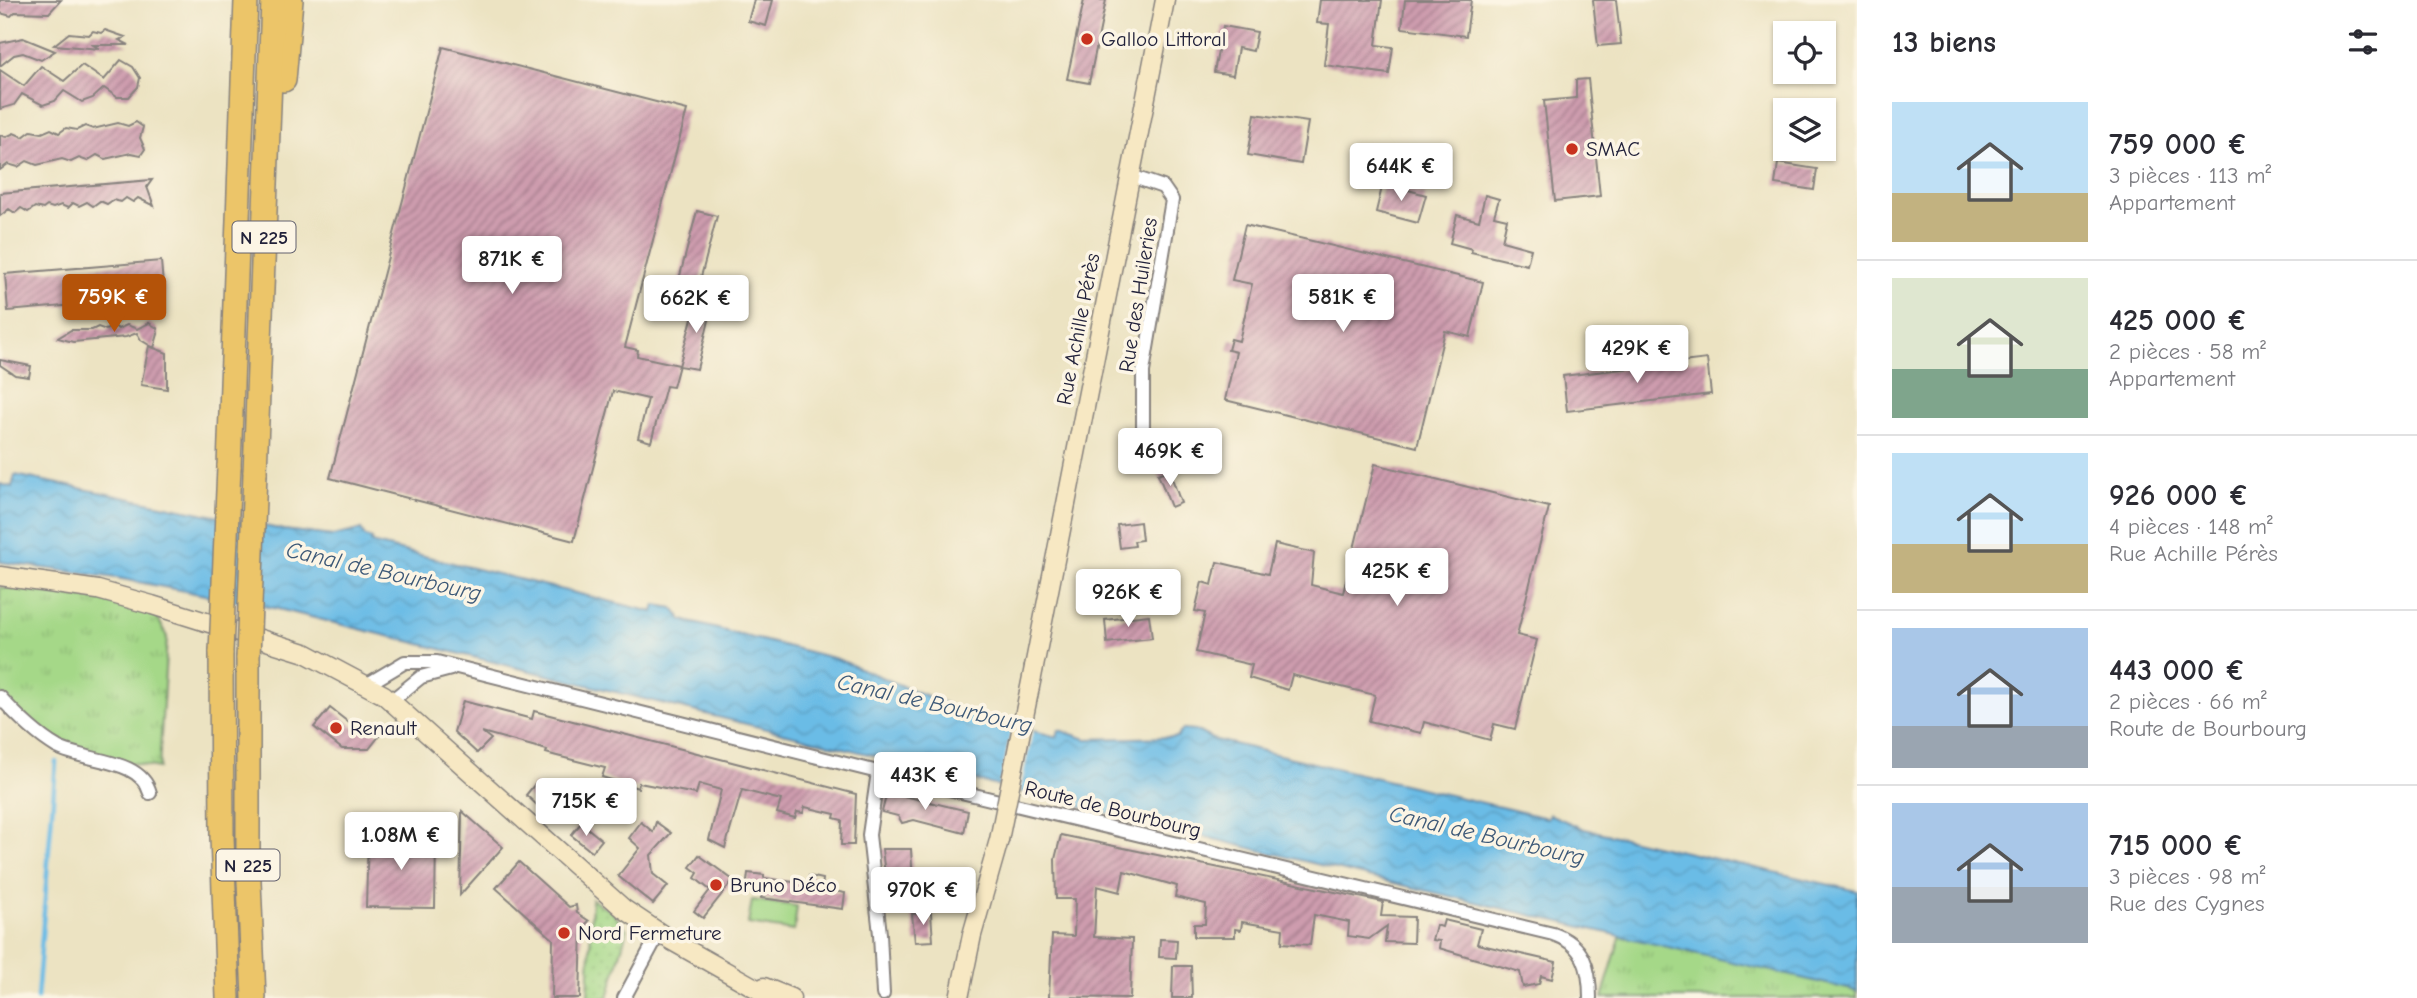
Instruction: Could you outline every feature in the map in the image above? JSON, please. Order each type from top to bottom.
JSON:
[{"type":"highway","points":[[234,0],[240,156]]},
{"type":"highway","name":"N 225","points":[[228,998],[222,836],[221,652],[246,0]]},
{"type":"highway","name":"N 225","points":[[254,998],[248,869],[248,658],[273,0]]},
{"type":"highway","points":[[264,233],[281,122],[291,0]]},
{"type":"street","name":"Rue Achille Pérès","points":[[999,840],[1166,0]]},
{"type":"street","name":"Rue des Huileries","points":[[1131,176],[1163,187],[1172,200],[1143,372],[1143,447]]},
{"type":"street","points":[[0,576],[121,595],[291,648],[368,684],[391,701],[587,878],[659,933],[773,998]]},
{"type":"street","name":"Route de Bourbourg","points":[[368,684],[391,668],[412,661],[437,662],[878,772],[1553,934],[1568,940],[1584,958],[1590,981],[1590,998]]},
{"type":"street","name":"Route de Bourbourg","points":[[391,701],[407,686],[432,671],[464,669]]},
{"type":"street","points":[[0,697],[27,724],[54,745],[82,757],[128,769],[145,781],[150,793]]},
{"type":"street","points":[[878,772],[869,835],[880,934],[883,994]]},
{"type":"street","points":[[958,998],[972,935],[999,840]]},
{"type":"street","points":[[970,998],[999,840]]},
{"type":"street","points":[[624,998],[659,933]]},
{"type":"street","points":[[694,954],[790,998]]},
{"type":"green space","points":[[0,587],[97,599],[156,614],[167,637],[159,768],[94,756],[43,734],[0,694]]},
{"type":"green space","points":[[592,899],[613,913],[627,930],[608,998],[588,998]]},
{"type":"green space","points":[[752,900],[797,906],[794,931],[748,924]]},
{"type":"green space","points":[[1621,934],[1857,991],[1857,998],[1602,998]]},
{"type":"water","name":"Canal de Bourbourg","points":[[15,475],[284,530],[333,536],[361,530],[365,537],[372,539],[371,543],[653,612],[655,605],[673,608],[682,620],[837,659],[975,716],[1057,737],[1059,730],[1086,739],[1177,737],[1183,729],[1195,730],[1212,739],[1547,818],[1549,814],[1584,829],[1857,891],[1857,991],[1389,882],[278,609],[117,578],[0,562],[0,484],[12,487]]},
{"type":"pier","points":[[1012,726],[1033,730],[1020,792],[999,787]]},
{"type":"building","points":[[0,0],[61,0],[49,13],[15,12],[11,16],[0,13]]},
{"type":"building","points":[[754,0],[773,0],[766,26],[748,21]]},
{"type":"building","name":"Galloo Littoral","points":[[1084,0],[1106,0],[1089,83],[1067,79]]},
{"type":"building","points":[[1320,0],[1382,0],[1376,45],[1393,47],[1389,74],[1324,65],[1329,24],[1317,23]]},
{"type":"building","points":[[1405,0],[1471,0],[1466,36],[1402,28]]},
{"type":"building","points":[[1593,0],[1616,0],[1621,44],[1598,46]]},
{"type":"building","points":[[1223,26],[1257,32],[1253,51],[1238,48],[1233,75],[1214,72]]},
{"type":"building","points":[[105,30],[125,37],[119,40],[129,45],[93,45],[100,49],[54,45],[69,33],[89,35],[93,31],[101,33]]},
{"type":"building","points":[[23,38],[55,51],[41,60],[23,53],[14,55],[0,66],[0,43]]},
{"type":"building","points":[[443,47],[687,110],[625,347],[638,350],[637,356],[679,365],[673,387],[666,386],[651,442],[638,438],[648,399],[613,391],[574,541],[330,478]]},
{"type":"building","points":[[121,60],[133,67],[140,78],[138,87],[129,97],[117,97],[104,88],[93,98],[82,102],[64,91],[55,101],[43,105],[22,94],[14,105],[0,109],[0,70],[24,86],[41,66],[64,81],[82,65],[104,80]]},
{"type":"building","name":"SMAC","points":[[1588,79],[1600,196],[1555,201],[1544,101],[1576,98],[1576,80]]},
{"type":"building","points":[[1255,114],[1308,122],[1301,164],[1248,155]]},
{"type":"building","points":[[136,122],[143,127],[140,138],[145,149],[141,155],[131,153],[105,159],[97,155],[87,161],[79,158],[71,162],[62,159],[37,165],[27,161],[18,167],[8,164],[0,170],[0,135],[6,137],[14,133],[23,137],[31,131],[42,133],[51,129],[59,133],[66,128],[77,130],[85,126],[93,129],[118,123],[128,126]]},
{"type":"building","points":[[1778,163],[1817,169],[1814,190],[1775,184]]},
{"type":"building","points":[[152,180],[147,187],[154,206],[138,198],[133,202],[126,198],[121,202],[113,200],[107,204],[100,201],[93,206],[87,202],[79,206],[73,203],[68,208],[61,205],[43,209],[35,207],[28,212],[21,208],[15,213],[9,209],[0,216],[0,193]]},
{"type":"building","points":[[1383,183],[1426,195],[1418,223],[1376,212]]},
{"type":"building","points":[[1485,195],[1499,199],[1494,216],[1507,219],[1502,241],[1531,249],[1527,265],[1471,252],[1472,249],[1450,243],[1457,215],[1479,221]]},
{"type":"building","points":[[697,211],[717,216],[697,292],[677,287]]},
{"type":"building","points":[[1245,225],[1483,282],[1470,337],[1445,331],[1417,447],[1225,400],[1236,352],[1228,350],[1231,339],[1239,341],[1252,284],[1232,280]]},
{"type":"building","points":[[161,261],[164,297],[8,311],[5,274]]},
{"type":"building","points":[[697,300],[713,304],[697,369],[679,366]]},
{"type":"building","points":[[149,323],[157,328],[154,348],[141,340],[137,333],[126,337],[73,342],[58,338],[71,330],[92,330],[98,327],[106,330],[113,325],[118,329],[127,325],[137,329]]},
{"type":"building","points":[[149,346],[167,353],[167,389],[141,385]]},
{"type":"building","points":[[1707,359],[1711,394],[1567,411],[1563,376]]},
{"type":"building","points":[[0,360],[31,366],[29,377],[15,375],[0,365]]},
{"type":"building","points":[[1375,464],[1549,507],[1517,635],[1537,640],[1515,729],[1494,724],[1490,740],[1424,722],[1421,733],[1369,721],[1375,695],[1292,675],[1288,690],[1249,678],[1252,665],[1196,652],[1205,613],[1195,611],[1202,582],[1212,585],[1217,562],[1268,574],[1275,544],[1314,553],[1311,585],[1343,593]]},
{"type":"building","points":[[1169,470],[1181,503],[1171,507],[1158,474]]},
{"type":"building","points":[[1140,522],[1142,540],[1134,541],[1135,546],[1120,548],[1117,525]]},
{"type":"building","points":[[1149,615],[1152,638],[1107,643],[1105,620]]},
{"type":"building","points":[[463,701],[532,719],[534,711],[856,794],[854,845],[841,845],[842,820],[834,818],[835,814],[805,807],[803,813],[797,812],[795,818],[777,813],[781,800],[742,790],[725,848],[709,840],[721,790],[699,784],[696,794],[639,783],[638,788],[602,777],[605,768],[546,753],[547,750],[482,732],[491,739],[477,753],[454,732]]},
{"type":"building","name":"Renault","points":[[330,708],[357,729],[363,722],[380,735],[369,749],[342,749],[314,727]]},
{"type":"building","points":[[535,784],[544,792],[548,786],[557,793],[551,801],[560,807],[551,818],[526,795]]},
{"type":"building","points":[[887,792],[968,811],[964,833],[914,820],[902,823],[898,816],[882,812]]},
{"type":"building","points":[[462,811],[503,847],[460,895]]},
{"type":"building","points":[[641,822],[653,832],[656,822],[671,833],[651,855],[653,874],[668,886],[653,904],[618,876],[640,848],[629,838]]},
{"type":"building","points":[[581,823],[602,840],[592,852],[571,835]]},
{"type":"building","points":[[1061,835],[1383,902],[1381,916],[1414,917],[1413,943],[1385,942],[1387,926],[1369,939],[1348,936],[1349,922],[1314,915],[1310,945],[1282,943],[1283,929],[1242,922],[1241,930],[1235,929],[1235,937],[1194,937],[1194,924],[1205,924],[1206,904],[1175,897],[1177,886],[1124,871],[1120,892],[1097,886],[1094,937],[1132,939],[1130,998],[1049,997],[1052,935],[1074,936],[1075,899],[1056,899],[1055,859]]},
{"type":"building","points":[[368,836],[436,837],[435,908],[366,907]]},
{"type":"building","points":[[882,849],[911,849],[913,883],[906,883],[907,891],[887,892]]},
{"type":"building","name":"Bruno Déco","points":[[699,855],[733,880],[703,918],[694,911],[710,890],[695,878],[698,873],[690,867]]},
{"type":"building","name":"Nord Fermeture","points":[[519,862],[569,907],[576,905],[577,913],[589,921],[582,928],[580,998],[552,998],[553,939],[496,888]]},
{"type":"building","points":[[748,873],[808,884],[809,876],[823,879],[822,889],[845,893],[843,909],[761,898],[762,892],[746,890]]},
{"type":"building","points":[[931,913],[933,941],[915,942],[912,914]]},
{"type":"building","points":[[1444,920],[1481,929],[1477,944],[1556,962],[1552,979],[1541,976],[1539,984],[1523,987],[1520,972],[1439,948],[1440,941],[1432,940],[1436,925],[1442,927]]},
{"type":"building","points":[[1160,939],[1177,940],[1176,958],[1159,957]]},
{"type":"building","points":[[1173,966],[1191,966],[1192,998],[1172,998]]},
{"type":"waterway","points":[[37,998],[56,762]]},
{"type":"place","name":"Galloo Littoral","points":[[1087,39]]},
{"type":"place","name":"SMAC","points":[[1572,149]]},
{"type":"place","name":"Renault","points":[[336,728]]},
{"type":"place","name":"Bruno Déco","points":[[716,885]]},
{"type":"place","name":"Nord Fermeture","points":[[564,933]]}]
